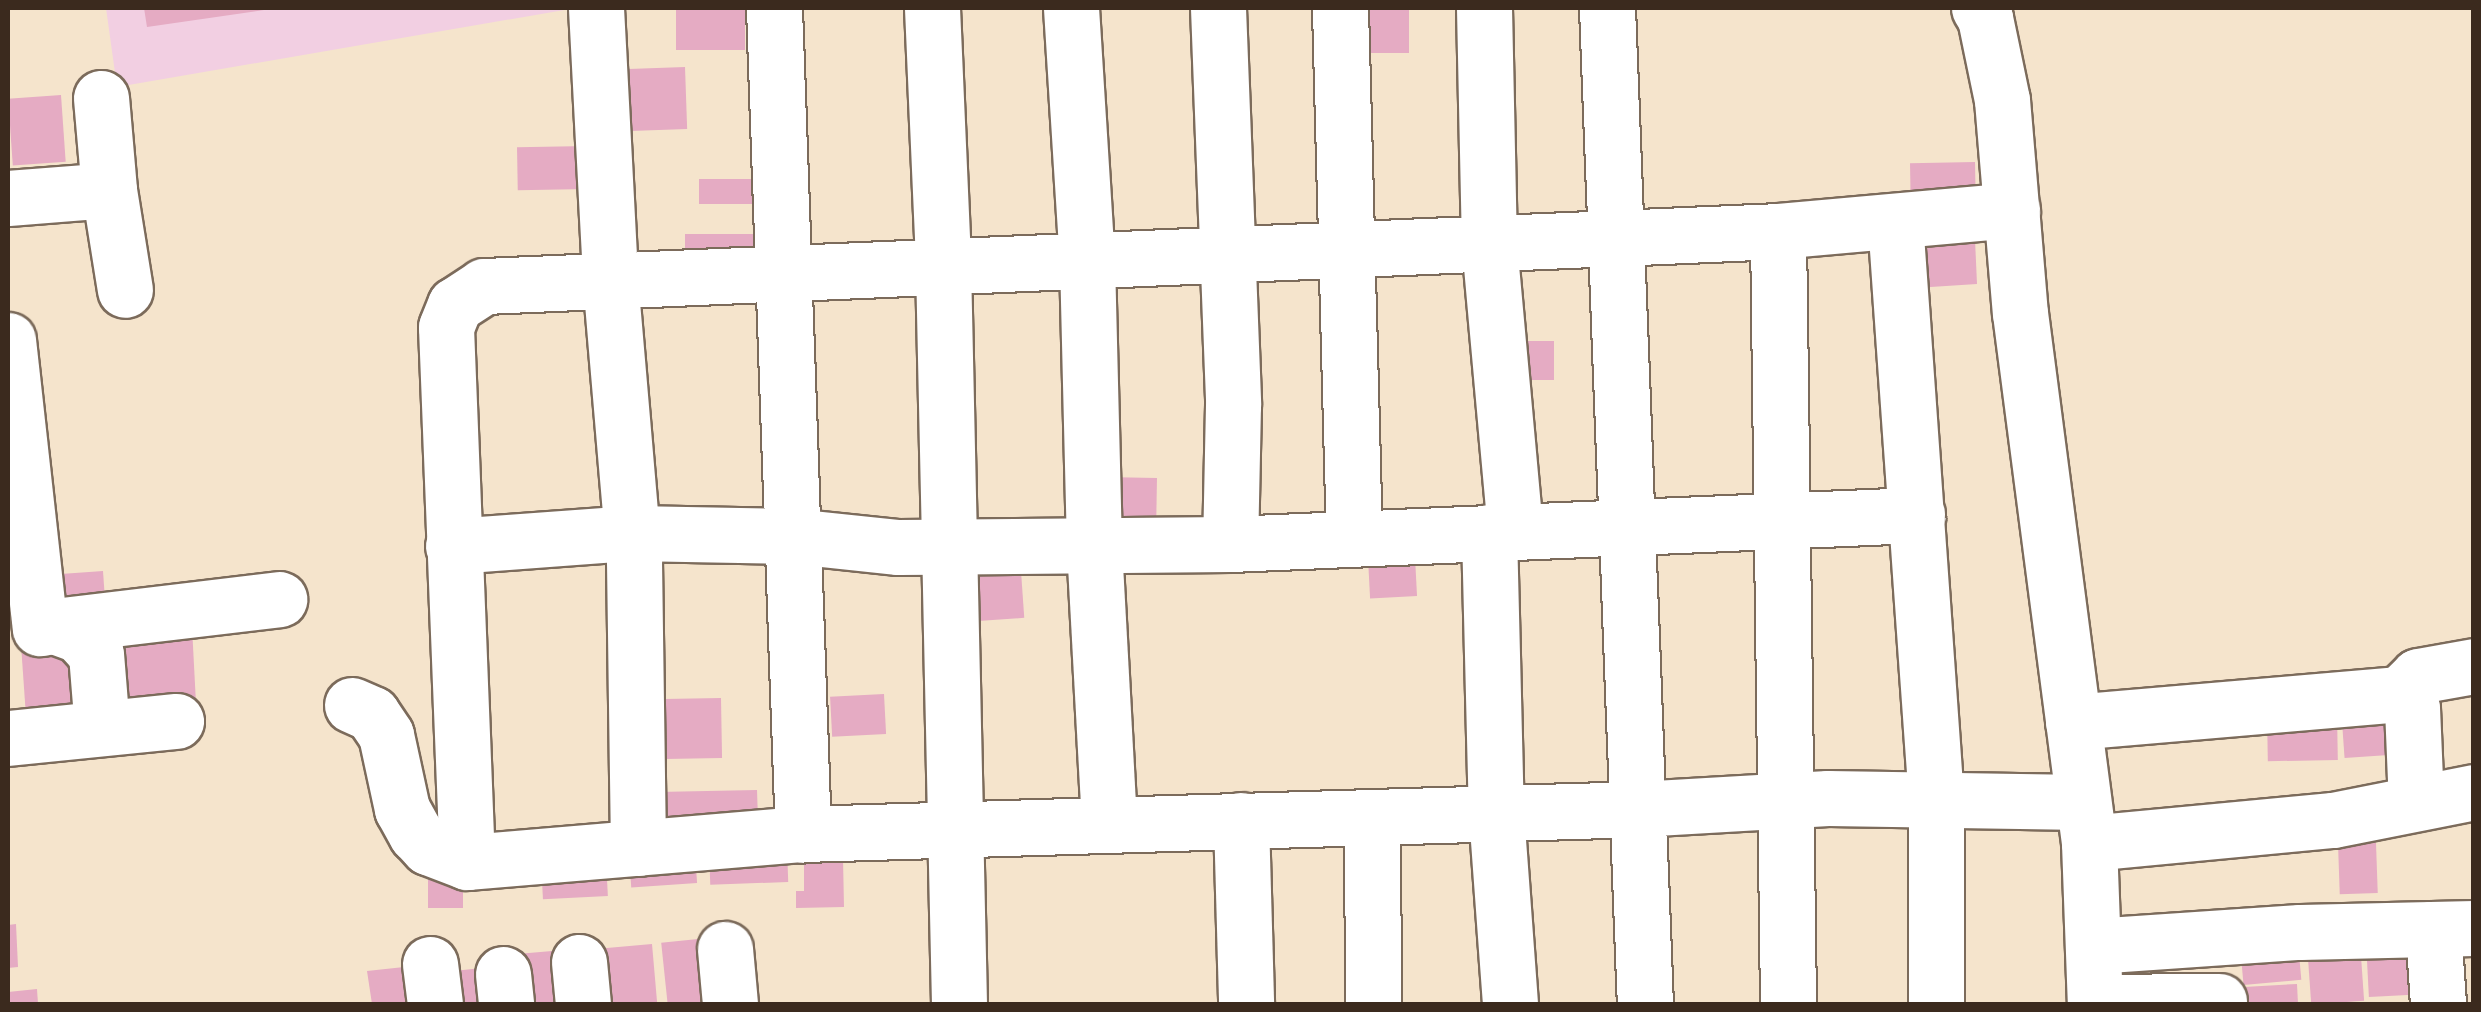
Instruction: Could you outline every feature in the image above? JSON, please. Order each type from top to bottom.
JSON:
[{"type":"street","points":[[596,8],[610,279],[632,533],[638,848]]},
{"type":"street","points":[[774,8],[803,834]]},
{"type":"street","points":[[932,8],[943,265],[959,1004]]},
{"type":"street","points":[[1072,8],[1087,260],[1094,546],[1109,824]]},
{"type":"street","points":[[1218,8],[1233,405],[1230,544]]},
{"type":"street","points":[[1340,8],[1354,538]]},
{"type":"street","points":[[1484,8],[1502,531],[1496,813],[1510,1004]]},
{"type":"street","points":[[1608,8],[1645,1004]]},
{"type":"street","points":[[1979,8],[2002,100],[2020,313],[2086,822],[2096,1003],[2219,1002]]},
{"type":"street","points":[[101,98],[124,290]]},
{"type":"street","points":[[8,198],[109,190]]},
{"type":"street","points":[[467,862],[446,327],[456,305],[484,286],[784,270],[1778,231],[2012,210]]},
{"type":"street","points":[[1895,221],[1936,800],[1936,1004]]},
{"type":"street","points":[[1778,231],[1788,1004]]},
{"type":"street","points":[[8,340],[14,465],[34,629]]},
{"type":"street","points":[[453,546],[632,533],[793,536],[898,547],[1230,544],[1917,515]]},
{"type":"street","points":[[34,629],[279,599]]},
{"type":"street","points":[[34,629],[79,635],[96,654],[102,728]]},
{"type":"street","points":[[2074,722],[2400,694],[2418,676],[2474,666]]},
{"type":"street","points":[[2400,694],[2412,708],[2416,802]]},
{"type":"street","points":[[352,705],[372,714],[386,736],[402,809],[416,834],[428,847],[467,862],[803,834],[1786,801],[1936,800],[2086,822],[2333,820],[2474,792]]},
{"type":"street","points":[[8,738],[176,721]]},
{"type":"street","points":[[1372,817],[1373,1004]]},
{"type":"street","points":[[1241,820],[1246,1004]]},
{"type":"street","points":[[2093,946],[2300,932],[2453,928],[2438,1004]]},
{"type":"street","points":[[725,949],[730,1004]]},
{"type":"shaded area","points":[[106,8],[576,8],[117,87]]},
{"type":"building","points":[[144,8],[264,8],[264,10],[147,27]]},
{"type":"building","points":[[676,8],[745,8],[745,50],[676,50]]},
{"type":"building","points":[[1349,8],[1409,8],[1409,53],[1349,53]]},
{"type":"building","points":[[685,67],[687,129],[616,131],[614,69]]},
{"type":"building","points":[[61,95],[66,162],[13,166],[8,99]]},
{"type":"building","points":[[588,146],[589,189],[518,190],[517,147]]},
{"type":"building","points":[[1975,162],[1976,206],[1911,207],[1910,163]]},
{"type":"building","points":[[699,179],[770,179],[770,204],[699,204]]},
{"type":"building","points":[[1974,217],[1977,284],[1915,288],[1921,220]]},
{"type":"building","points":[[685,234],[753,234],[753,256],[685,256]]},
{"type":"building","points":[[1501,341],[1554,341],[1554,380],[1501,380]]},
{"type":"building","points":[[1104,477],[1157,478],[1156,532],[1103,531]]},
{"type":"building","points":[[1020,557],[1024,618],[967,622],[963,561]]},
{"type":"building","points":[[1415,557],[1417,596],[1370,598],[1368,559]]},
{"type":"building","points":[[103,571],[105,601],[45,605],[43,575]]},
{"type":"building","points":[[192,627],[196,712],[116,716],[111,631]]},
{"type":"building","points":[[69,643],[74,713],[26,716],[21,646]]},
{"type":"building","points":[[884,694],[886,734],[832,737],[830,697]]},
{"type":"building","points":[[721,698],[722,758],[651,759],[650,699]]},
{"type":"building","points":[[2400,705],[2403,754],[2345,758],[2341,709]]},
{"type":"building","points":[[2337,713],[2338,760],[2268,761],[2267,714]]},
{"type":"building","points":[[757,790],[758,820],[654,838],[657,792]]},
{"type":"building","points":[[2376,843],[2378,893],[2340,894],[2338,844]]},
{"type":"building","points":[[787,847],[788,882],[710,885],[709,850]]},
{"type":"building","points":[[695,853],[697,883],[631,888],[629,858]]},
{"type":"building","points":[[804,858],[843,858],[844,907],[796,908],[796,891],[804,891]]},
{"type":"building","points":[[606,860],[608,896],[543,899],[541,863]]},
{"type":"building","points":[[428,863],[463,863],[463,908],[428,908]]},
{"type":"building","points":[[16,924],[18,967],[8,968],[8,925]]},
{"type":"building","points":[[698,939],[705,1004],[668,1004],[661,943]]},
{"type":"building","points":[[2424,940],[2427,994],[2369,997],[2366,943]]},
{"type":"building","points":[[2298,942],[2301,980],[2244,985],[2240,947]]},
{"type":"building","points":[[2360,942],[2364,1001],[2311,1004],[2307,946]]},
{"type":"building","points":[[652,944],[657,1004],[606,1004],[601,948]]},
{"type":"building","points":[[552,951],[557,1004],[525,1004],[520,954]]},
{"type":"building","points":[[404,967],[409,1004],[372,1004],[367,971]]},
{"type":"building","points":[[492,967],[496,1004],[462,1004],[458,971]]},
{"type":"building","points":[[2297,984],[2298,1004],[2245,1004],[2244,987]]},
{"type":"building","points":[[37,989],[38,1004],[8,1004],[8,992]]}]
